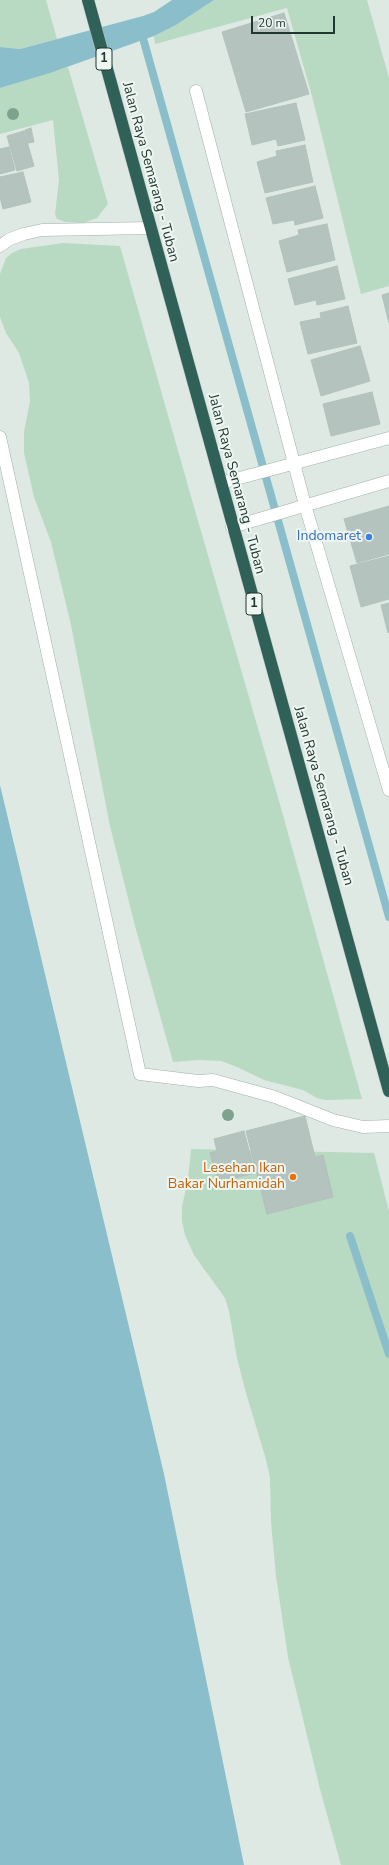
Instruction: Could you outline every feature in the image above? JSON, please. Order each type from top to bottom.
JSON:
[{"type":"highway","name":"Jalan Raya Semarang - Tuban","points":[[88,0],[232,527],[389,1091]]},
{"type":"street","points":[[196,91],[305,505],[389,790]]},
{"type":"street","points":[[0,246],[10,239],[42,230],[150,228]]},
{"type":"street","points":[[0,437],[140,1074],[198,1081],[213,1080],[275,1097],[333,1120],[363,1126],[389,1126]]},
{"type":"street","points":[[220,483],[389,438]]},
{"type":"street","points":[[232,527],[389,481]]},
{"type":"green space","points":[[0,0],[46,0],[57,39],[20,49],[0,47]]},
{"type":"green space","points":[[214,0],[367,0],[389,78],[389,286],[361,294],[312,96],[287,8],[155,44],[154,36],[176,25]]},
{"type":"green space","points":[[68,67],[108,204],[97,218],[83,223],[65,222],[57,219],[55,214],[59,180],[53,120],[0,134],[0,88]]},
{"type":"green space","points":[[63,243],[120,246],[281,808],[362,1099],[326,1100],[317,1098],[303,1090],[264,1080],[221,1061],[199,1060],[173,1062],[135,926],[110,826],[71,625],[51,542],[34,497],[24,453],[24,432],[30,401],[29,383],[19,353],[6,333],[0,317],[0,274],[6,258],[12,253],[21,249]]},
{"type":"green space","points":[[191,1149],[374,1153],[389,1211],[389,1865],[341,1865],[320,1789],[288,1657],[276,1576],[271,1522],[270,1477],[265,1456],[237,1358],[229,1311],[225,1298],[194,1255],[185,1235],[182,1221],[182,1207],[188,1179]]},
{"type":"water","points":[[172,0],[214,0],[176,25],[154,36],[50,73],[0,88],[0,47],[20,49],[143,16],[154,12]]},
{"type":"water","points":[[0,785],[164,1474],[244,1865],[0,1865]]},
{"type":"building","points":[[284,13],[309,94],[246,112],[222,32]]},
{"type":"building","points":[[296,103],[305,140],[278,146],[276,139],[252,145],[245,114]]},
{"type":"building","points":[[31,128],[34,142],[28,143],[25,130]]},
{"type":"building","points":[[24,131],[34,166],[17,171],[7,136]]},
{"type":"building","points":[[305,145],[313,182],[265,193],[257,162],[277,156],[276,151]]},
{"type":"building","points":[[9,147],[15,170],[0,174],[0,149]]},
{"type":"building","points":[[23,172],[31,202],[3,209],[0,197],[0,177]]},
{"type":"building","points":[[315,186],[323,218],[295,225],[294,220],[273,224],[266,198]]},
{"type":"building","points":[[327,224],[335,260],[287,272],[279,241],[299,235],[298,230]]},
{"type":"building","points":[[337,266],[345,299],[317,305],[316,300],[295,305],[288,279]]},
{"type":"building","points":[[389,293],[389,323],[382,295]]},
{"type":"building","points":[[348,306],[357,343],[308,354],[300,322],[321,318],[320,313]]},
{"type":"building","points":[[360,346],[370,381],[321,396],[311,360]]},
{"type":"building","points":[[372,392],[380,424],[331,436],[323,404]]},
{"type":"building","name":"Indomaret","points":[[389,506],[389,554],[357,563],[344,519]]},
{"type":"building","points":[[389,556],[389,599],[361,607],[350,566]]},
{"type":"building","points":[[389,603],[389,632],[388,633],[381,605]]},
{"type":"building","name":"Lesehan Ikan Bakar Nurhamidah","points":[[305,1116],[315,1157],[323,1155],[333,1197],[267,1214],[246,1131]]},
{"type":"building","points":[[244,1131],[255,1173],[218,1182],[210,1153],[217,1151],[214,1139]]},
{"type":"waterway","points":[[141,31],[389,917]]},
{"type":"waterway","points":[[350,1236],[389,1354]]},
{"type":"place","name":"Indomaret","points":[[369,537]]},
{"type":"place","name":"Lesehan Ikan Bakar Nurhamidah","points":[[293,1177]]}]
